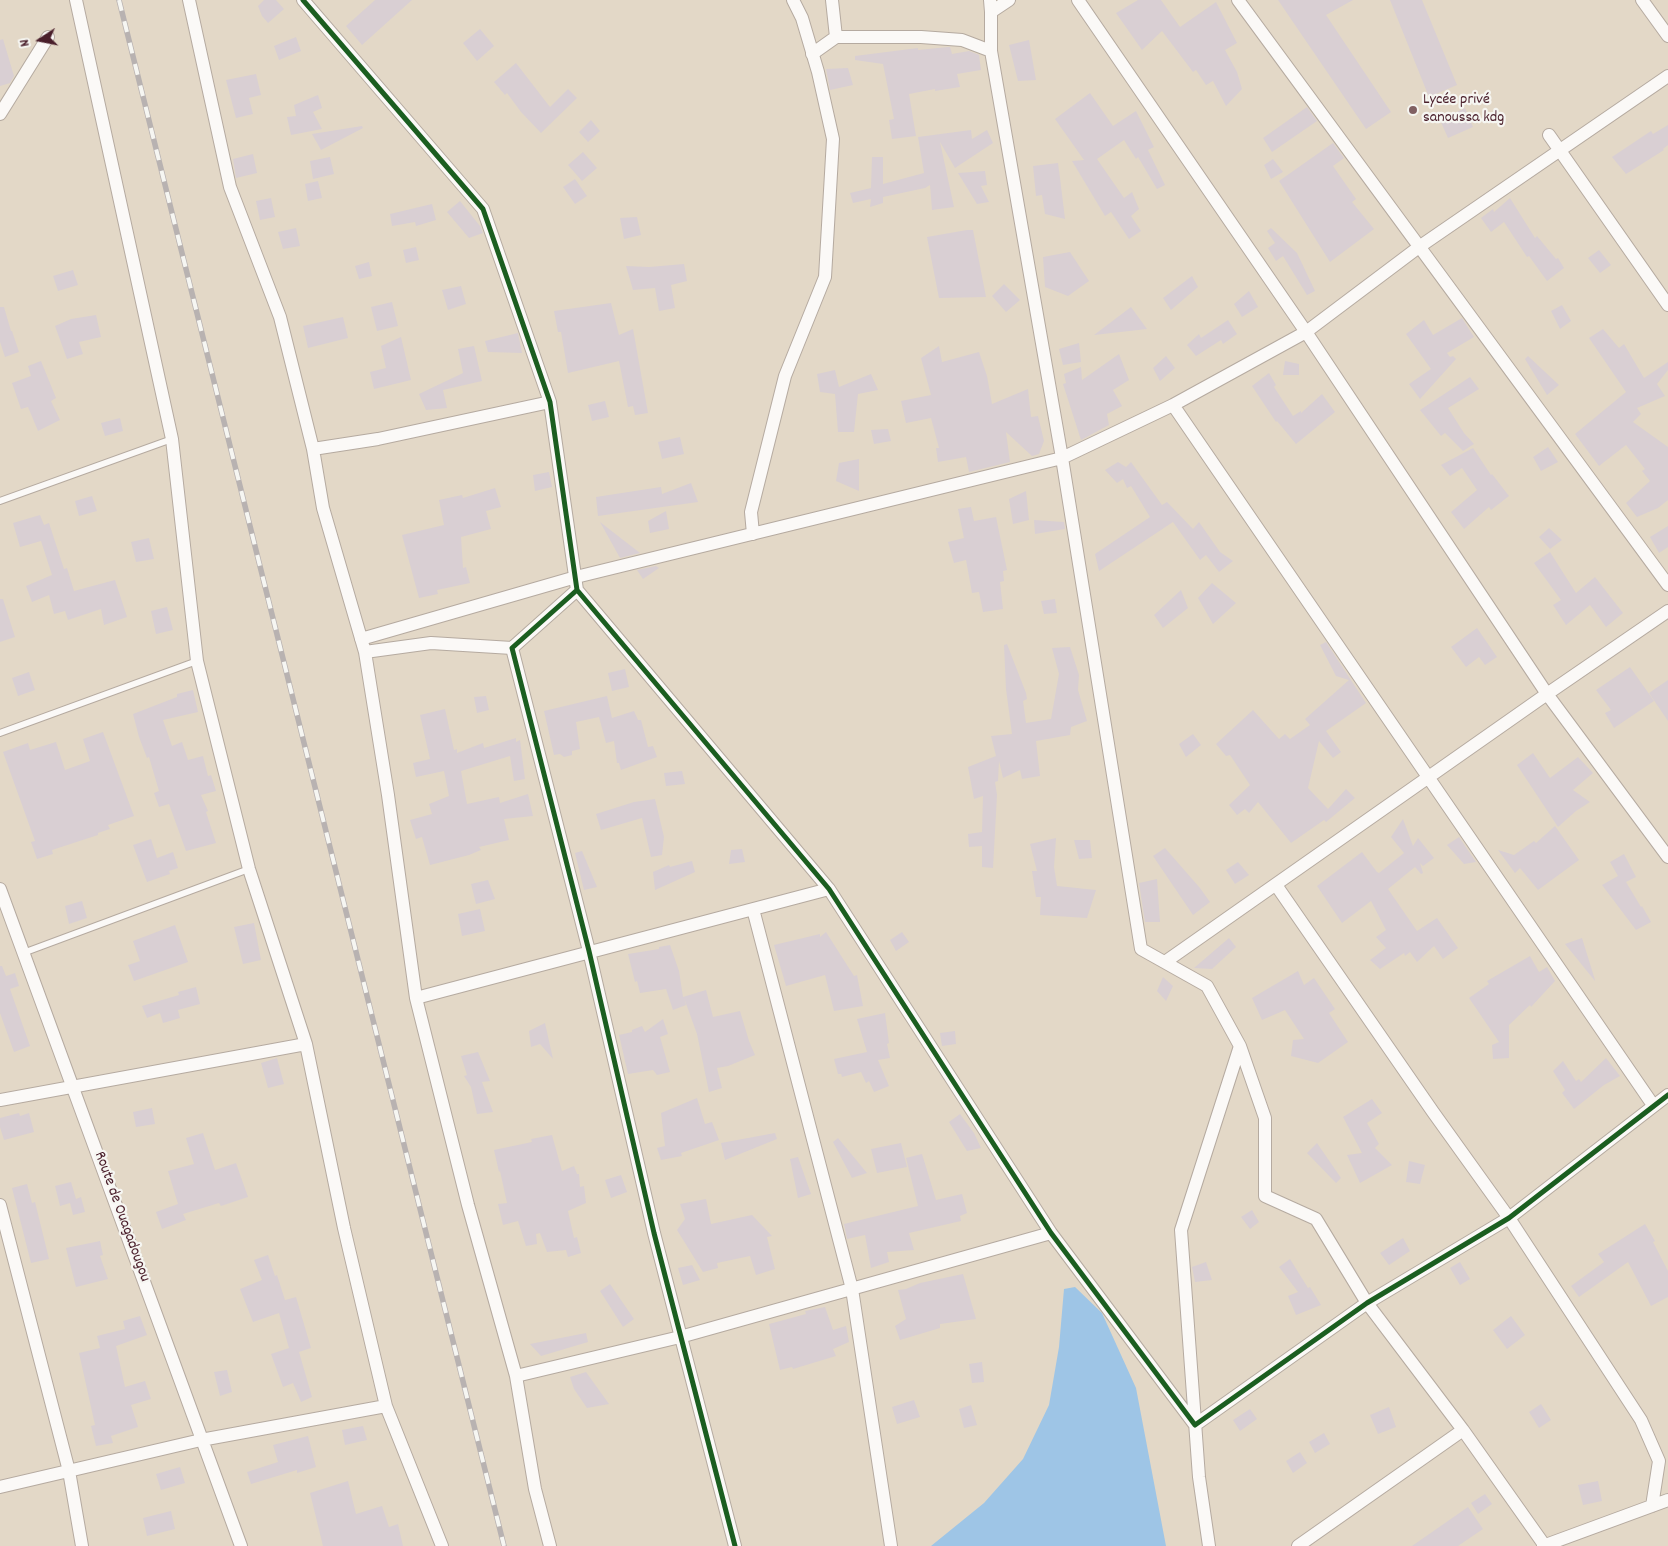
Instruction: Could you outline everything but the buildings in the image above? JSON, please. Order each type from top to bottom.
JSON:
[{"type":"street","points":[[76,0],[172,439],[197,660],[249,869],[306,1044],[344,1228],[386,1406],[442,1546]]},
{"type":"street","points":[[189,0],[230,187],[280,317],[313,449],[323,508],[365,652],[388,795],[416,998],[468,1205],[516,1376],[535,1489],[550,1546]]},
{"type":"street","points":[[303,0],[483,209],[550,402],[577,590],[829,889],[1051,1233],[1195,1425]]},
{"type":"street","points":[[753,534],[751,512],[785,376],[825,277],[833,138],[802,18],[793,0]]},
{"type":"street","points":[[832,0],[836,37]]},
{"type":"street","points":[[1009,0],[990,6],[991,51],[1062,458],[1141,949],[1207,986],[1240,1046],[1265,1118],[1265,1196],[1316,1219],[1367,1303],[1463,1430],[1544,1546],[1668,1500]]},
{"type":"street","points":[[1078,0],[1306,332],[1547,694],[1668,857]]},
{"type":"street","points":[[1238,0],[1668,585]]},
{"type":"street","points":[[1642,0],[1668,36]]},
{"type":"street","points":[[0,114],[48,37]]},
{"type":"street","points":[[812,54],[836,37],[921,37],[962,40],[991,51]]},
{"type":"street","points":[[361,639],[576,577],[1062,458],[1173,405],[1306,332],[1419,247],[1668,76]]},
{"type":"street","points":[[1549,135],[1668,305]]},
{"type":"street","points":[[313,449],[378,439],[550,402]]},
{"type":"street","points":[[1173,405],[1653,1105]]},
{"type":"street","points":[[365,652],[431,643],[512,648],[577,590]]},
{"type":"street","points":[[1165,962],[1668,611]]},
{"type":"street","points":[[512,648],[589,952],[654,1233],[735,1546]]},
{"type":"street","points":[[1276,885],[1427,1104],[1509,1218],[1641,1420],[1659,1462],[1652,1506]]},
{"type":"street","name":"Route de Ouagadougou","points":[[0,889],[241,1546]]},
{"type":"street","points":[[416,998],[829,889]]},
{"type":"street","points":[[753,909],[852,1289],[891,1546]]},
{"type":"street","points":[[0,1100],[306,1044]]},
{"type":"street","points":[[1209,1546],[1199,1477],[1181,1230],[1240,1046]]},
{"type":"street","points":[[1195,1425],[1367,1303],[1509,1218],[1668,1095]]},
{"type":"street","points":[[0,1205],[69,1472],[82,1546]]},
{"type":"street","points":[[516,1376],[680,1337],[1051,1233]]},
{"type":"street","points":[[0,1487],[202,1440],[386,1406]]},
{"type":"street","points":[[1298,1546],[1463,1430]]},
{"type":"lane","points":[[0,501],[172,439]]},
{"type":"lane","points":[[0,733],[197,660]]},
{"type":"lane","points":[[22,953],[249,869]]},
{"type":"water","points":[[1075,1287],[1102,1313],[1136,1388],[1166,1546],[931,1546],[984,1503],[1023,1459],[1049,1405],[1059,1347],[1064,1289]]},
{"type":"railway","points":[[119,0],[504,1546]]},
{"type":"cycle path","points":[[303,0],[483,209],[550,402],[577,590],[512,648],[589,951],[654,1233],[735,1546]]},
{"type":"cycle path","points":[[577,590],[829,889],[1051,1233],[1195,1425],[1367,1303],[1509,1218],[1668,1095]]},
{"type":"place","name":"Lycée privé sanoussa kdg","points":[[1413,110]]}]
